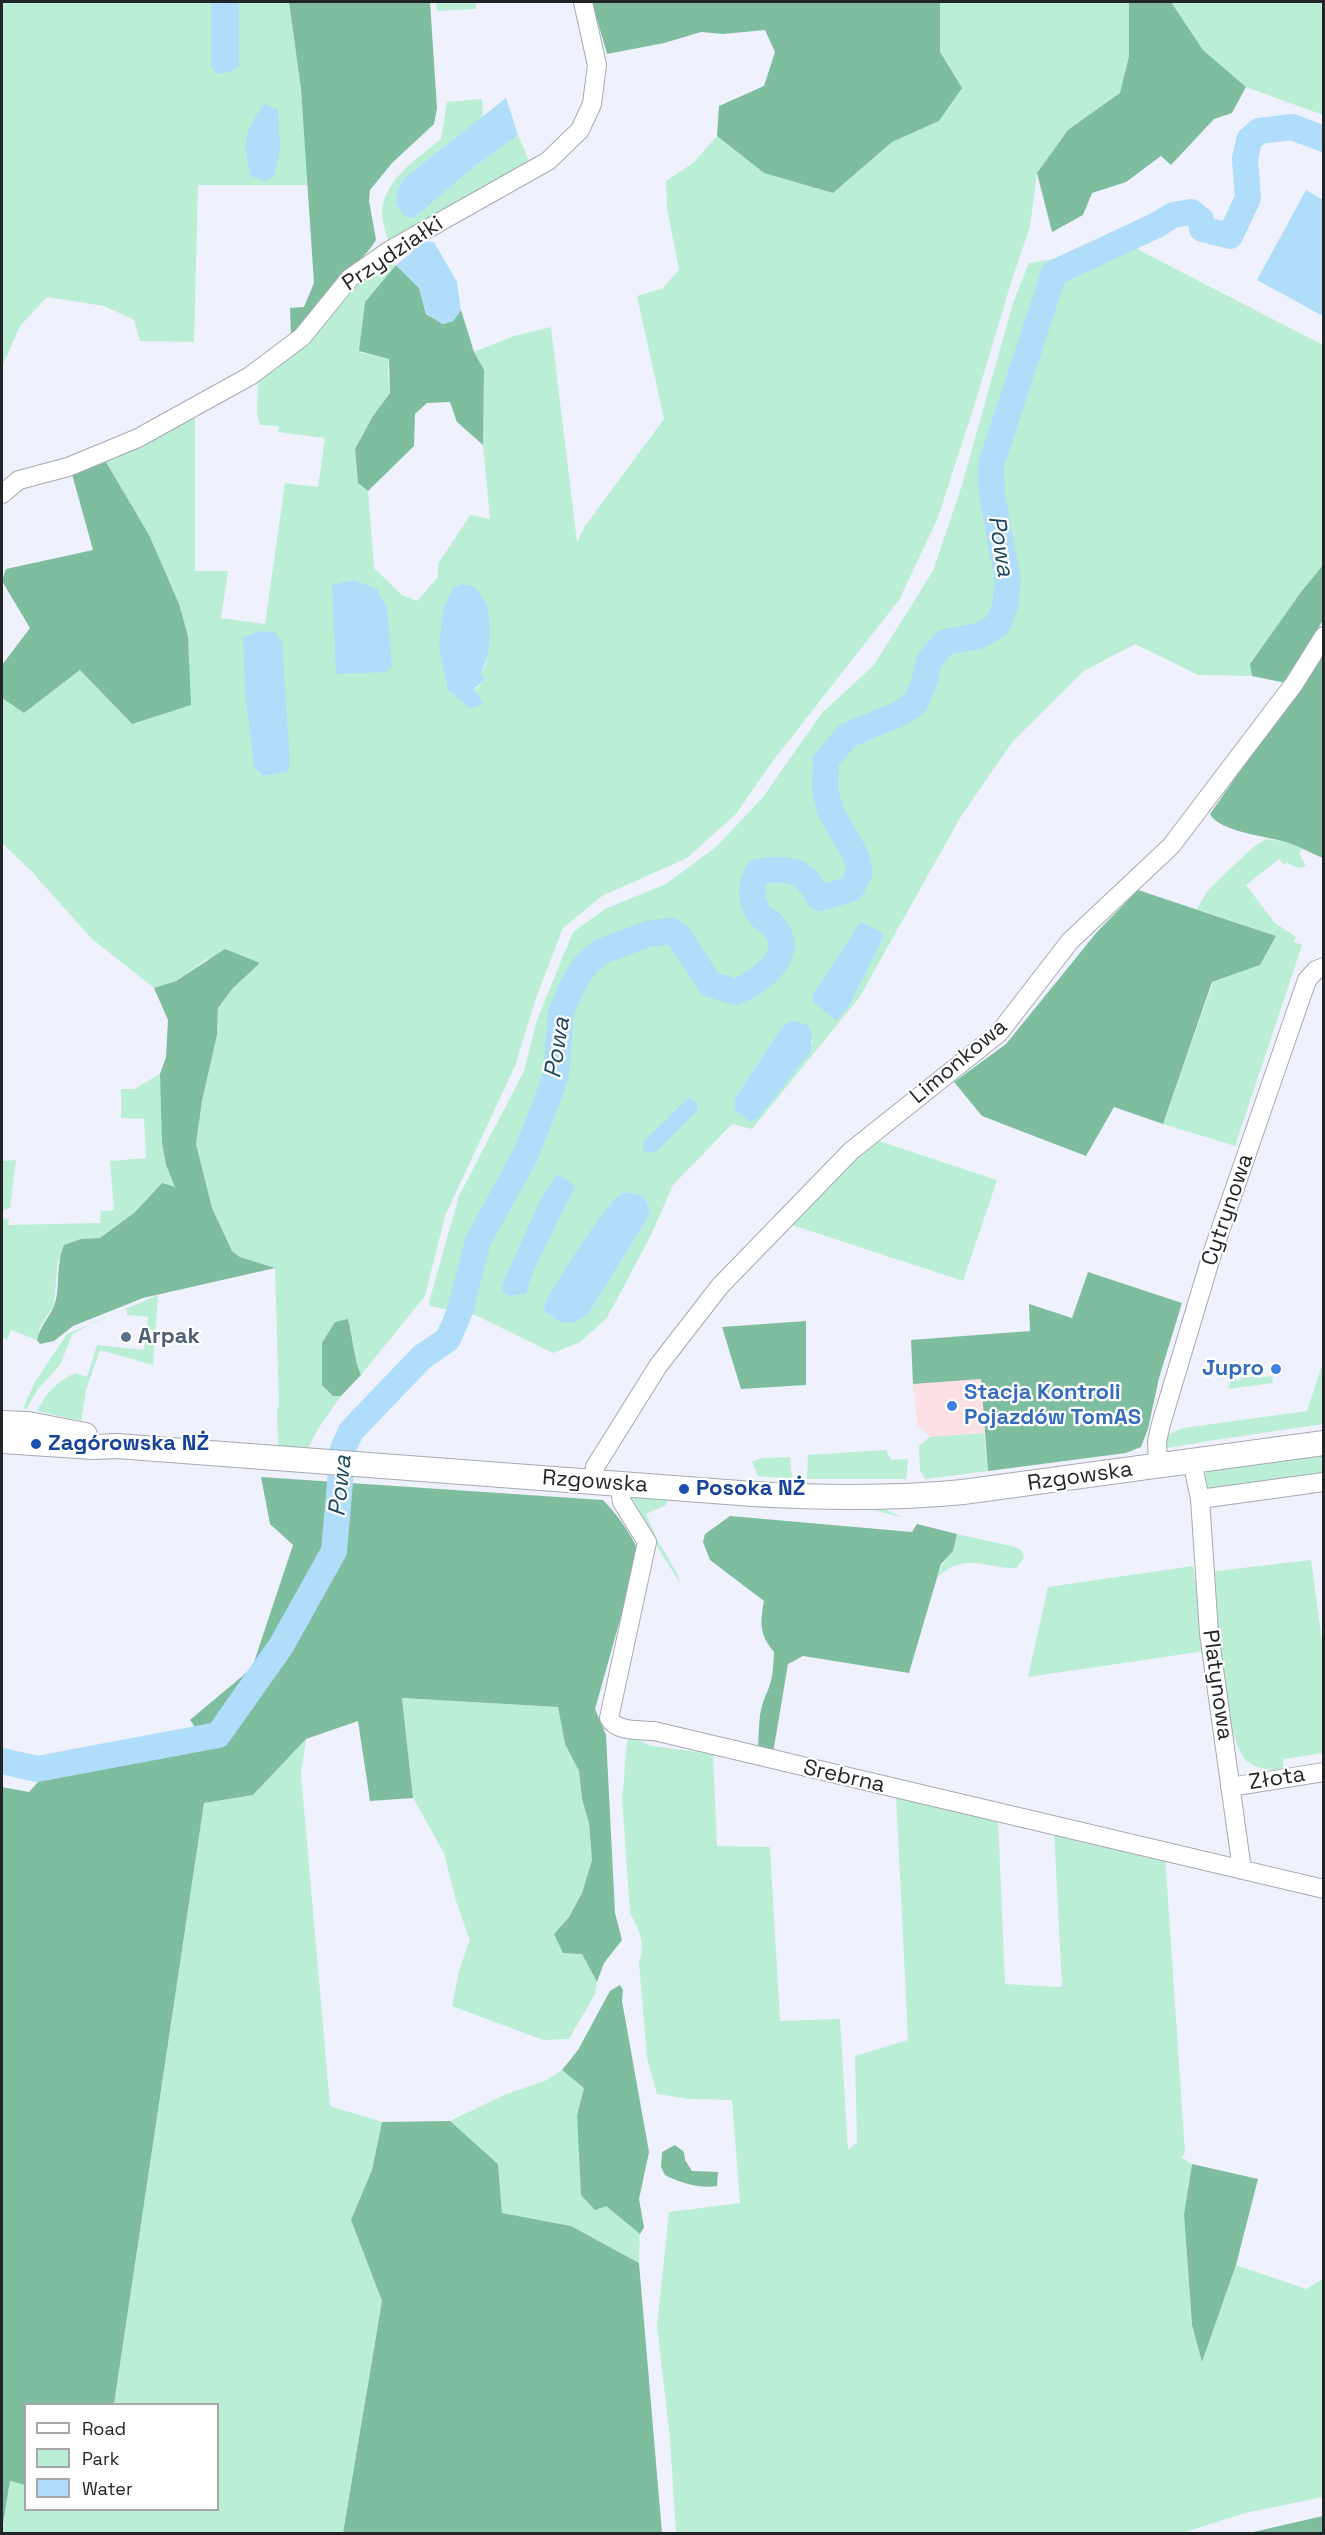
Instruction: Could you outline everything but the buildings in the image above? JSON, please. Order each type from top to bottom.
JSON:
[{"type":"street","name":"Przydziałki","points":[[2,494],[19,480],[68,467],[138,438],[250,376],[302,337],[350,278],[390,250],[548,161],[580,130],[592,104],[597,65],[584,2]]},
{"type":"street","name":"Limonkowa","points":[[594,1482],[595,1467],[658,1366],[720,1286],[850,1150],[999,1033],[1070,941],[1171,846],[1294,684],[1323,636]]},
{"type":"street","name":"Cytrynowa","points":[[1158,1465],[1157,1441],[1161,1424],[1212,1254],[1307,980],[1316,970],[1323,967]]},
{"type":"street","name":"Rzgowska","points":[[2,1429],[68,1431],[117,1446],[373,1466],[799,1497],[892,1498],[1026,1485],[1323,1443]]},
{"type":"street","name":"Platynowa","points":[[1192,1461],[1200,1499],[1209,1633],[1242,1870]]},
{"type":"street","points":[[1200,1499],[1323,1482]]},
{"type":"street","name":"Srebrna","points":[[619,1483],[622,1502],[647,1542],[610,1712],[612,1723],[618,1727],[654,1731],[1323,1889]]},
{"type":"street","name":"Złota","points":[[1230,1787],[1323,1772]]},
{"type":"shaded area","points":[[981,1379],[984,1433],[930,1437],[917,1424],[913,1384]]},
{"type":"green space","points":[[2,2],[289,2],[301,89],[308,185],[198,185],[194,342],[140,341],[134,320],[104,306],[47,297],[20,326],[2,367]]},
{"type":"green space","points":[[289,2],[430,2],[437,108],[434,124],[392,163],[370,190],[369,201],[376,240],[368,252],[337,282],[291,336],[290,308],[304,307],[314,283],[301,89]]},
{"type":"green space","points":[[436,2],[476,2],[476,9],[437,11]]},
{"type":"green space","points":[[592,2],[940,2],[940,52],[962,88],[939,121],[892,142],[833,193],[764,173],[717,136],[719,106],[764,86],[775,52],[765,30],[723,34],[701,32],[664,43],[607,54]]},
{"type":"green space","points":[[940,2],[1129,2],[1129,56],[1120,94],[1069,130],[1037,173],[1030,227],[972,413],[937,520],[899,600],[772,762],[736,814],[687,858],[602,896],[563,928],[536,998],[515,1066],[445,1216],[425,1296],[361,1375],[348,1319],[333,1396],[341,1396],[308,1448],[278,1446],[275,1268],[240,1257],[232,1251],[212,1208],[196,1144],[202,1101],[217,1035],[218,1008],[233,988],[260,963],[207,959],[176,981],[154,988],[92,939],[32,872],[2,843],[2,698],[24,713],[80,670],[132,724],[188,636],[163,568],[142,525],[106,462],[195,412],[195,571],[228,571],[221,618],[265,624],[285,483],[318,487],[325,438],[278,432],[279,426],[260,425],[257,414],[258,378],[347,288],[383,263],[396,265],[365,302],[360,352],[389,359],[390,393],[373,416],[355,449],[358,483],[368,491],[374,568],[402,595],[417,601],[438,577],[438,564],[470,515],[490,519],[483,445],[484,371],[474,352],[514,336],[551,327],[577,542],[585,526],[664,419],[637,296],[663,288],[679,270],[667,208],[666,181],[693,163],[717,136],[764,173],[833,193],[892,142],[939,121]],"holes":[[[488,661],[481,673],[484,680],[464,702],[448,690]]]},
{"type":"green space","points":[[1129,2],[1171,2],[1203,50],[1246,87],[1232,113],[1214,119],[1171,165],[1161,156],[1126,182],[1092,193],[1083,215],[1052,232],[1037,173],[1068,130],[1120,93],[1129,56]]},
{"type":"green space","points":[[1171,2],[1323,2],[1323,115],[1246,87],[1203,50]]},
{"type":"green space","points":[[482,99],[483,116],[404,178],[415,217],[474,167],[518,135],[530,163],[388,240],[382,213],[388,190],[412,162],[441,139],[447,102]]},
{"type":"green space","points":[[1131,246],[1323,345],[1323,565],[1251,663],[1252,676],[1198,675],[1135,644],[1084,671],[1013,741],[960,818],[859,998],[752,1129],[732,1124],[673,1185],[651,1235],[607,1318],[580,1342],[553,1353],[475,1315],[430,1306],[429,1302],[459,1196],[524,1071],[537,1020],[573,932],[605,909],[666,884],[716,847],[763,797],[822,713],[874,665],[933,571],[962,485],[1013,303],[1029,263]],"holes":[[[859,925],[883,938],[851,1002],[839,1019],[812,999]],[[808,1025],[813,1042],[735,1098],[783,1026]],[[558,1174],[526,1294],[541,1198]],[[624,1192],[642,1195],[647,1202],[650,1214],[589,1313],[551,1317],[543,1310],[547,1298]]]},
{"type":"green space","points":[[396,265],[419,288],[426,314],[443,324],[453,321],[461,310],[474,352],[484,370],[483,445],[457,422],[450,402],[427,403],[415,414],[414,446],[368,491],[358,483],[355,449],[373,416],[390,393],[389,359],[359,351],[365,302]]},
{"type":"green space","points":[[106,462],[149,535],[179,604],[188,636],[191,705],[132,724],[80,670],[24,713],[2,698],[2,665],[30,628],[2,581],[6,569],[93,550],[72,474]]},
{"type":"green space","points":[[1323,565],[1323,620],[1286,683],[1252,676],[1250,664]]},
{"type":"green space","points":[[1323,652],[1323,858],[1289,843],[1224,826],[1210,814]]},
{"type":"green space","points":[[1266,839],[1288,842],[1302,849],[1299,853],[1306,866],[1299,868],[1287,863],[1284,865],[1279,859],[1246,885],[1275,923],[1296,937],[1294,942],[1302,945],[1235,1146],[1163,1124],[1213,982],[1260,965],[1276,936],[1197,909],[1208,890],[1252,848]]},
{"type":"green space","points":[[1138,890],[1276,936],[1260,965],[1212,982],[1163,1124],[1114,1107],[1086,1156],[982,1116],[954,1082],[1006,1044],[1097,932]]},
{"type":"green space","points":[[225,949],[260,963],[233,988],[218,1008],[217,1035],[202,1101],[196,1144],[212,1208],[232,1251],[240,1257],[275,1268],[143,1298],[73,1326],[54,1341],[40,1344],[37,1340],[38,1335],[56,1299],[64,1245],[81,1239],[100,1238],[134,1213],[162,1183],[175,1187],[166,1165],[162,1142],[160,1074],[166,1057],[168,1020],[154,988],[176,981]]},
{"type":"green space","points":[[160,1074],[166,1165],[175,1187],[154,1191],[134,1213],[100,1238],[81,1239],[58,1260],[54,1305],[40,1327],[37,1340],[11,1330],[7,1340],[2,1337],[2,1218],[9,1219],[8,1225],[100,1223],[101,1211],[114,1210],[110,1161],[146,1158],[144,1119],[121,1118],[121,1089],[134,1089]]},
{"type":"green space","points":[[879,1141],[997,1180],[963,1281],[792,1225],[817,1193]]},
{"type":"green space","points":[[16,1160],[10,1208],[2,1211],[2,1161]]},
{"type":"green space","points":[[1088,1272],[1182,1303],[1159,1378],[1148,1429],[1141,1447],[1126,1453],[988,1471],[981,1379],[913,1384],[911,1340],[1030,1331],[1029,1304],[1072,1318]]},
{"type":"green space","points":[[158,1295],[153,1365],[100,1350],[86,1390],[81,1421],[37,1411],[57,1384],[75,1373],[87,1377],[97,1345],[144,1350],[148,1317],[127,1315],[127,1309],[112,1315]]},
{"type":"green space","points":[[348,1319],[361,1375],[341,1396],[333,1396],[322,1385],[322,1343],[335,1322]]},
{"type":"green space","points":[[806,1321],[806,1385],[741,1389],[722,1327]]},
{"type":"green space","points":[[88,1325],[72,1335],[60,1365],[37,1390],[27,1409],[23,1408],[35,1382],[67,1334]]},
{"type":"green space","points":[[1323,1362],[1323,1424],[1168,1448],[1165,1443],[1169,1434],[1183,1428],[1307,1411]]},
{"type":"green space","points":[[1258,1376],[1258,1378],[1272,1376],[1273,1383],[1228,1389],[1232,1378],[1240,1381],[1241,1378]]},
{"type":"green space","points":[[984,1433],[988,1471],[925,1479],[920,1470],[919,1446],[930,1437]]},
{"type":"green space","points":[[1323,1449],[1323,1479],[1223,1494],[1204,1488],[1206,1473],[1212,1466]]},
{"type":"green space","points":[[886,1450],[891,1460],[908,1459],[906,1479],[807,1479],[808,1455]]},
{"type":"green space","points":[[790,1457],[792,1479],[758,1476],[752,1462],[762,1458]]},
{"type":"green space","points":[[261,1477],[603,1500],[619,1518],[639,1552],[595,1709],[606,1735],[615,1913],[622,1940],[604,1963],[597,1982],[582,1954],[563,1953],[554,1934],[569,1917],[582,1893],[592,1860],[589,1823],[582,1799],[579,1771],[565,1744],[558,1707],[402,1698],[413,1798],[370,1801],[358,1721],[306,1739],[253,1795],[204,1803],[114,2403],[24,2403],[24,2485],[10,2481],[2,2531],[2,1787],[29,1792],[40,1780],[107,1763],[208,1745],[190,1720],[252,1668],[293,1545],[270,1524]]},
{"type":"green space","points":[[630,1497],[875,1505],[904,1518],[874,1510],[767,1508],[668,1499],[666,1505],[646,1514],[680,1583],[633,1508]]},
{"type":"green space","points":[[730,1516],[912,1532],[917,1524],[957,1534],[953,1551],[941,1564],[909,1673],[803,1656],[788,1664],[773,1753],[758,1750],[760,1716],[771,1680],[774,1652],[763,1634],[764,1601],[710,1560],[703,1542],[705,1534]]},
{"type":"green space","points":[[957,1534],[1015,1547],[1022,1551],[1024,1558],[1016,1568],[975,1563],[956,1565],[937,1578]]},
{"type":"green space","points":[[1311,1560],[1324,1655],[1323,1753],[1283,1759],[1284,1769],[1260,1768],[1248,1762],[1240,1751],[1233,1730],[1221,1673],[1208,1572]]},
{"type":"green space","points":[[1193,1566],[1205,1651],[1028,1677],[1048,1587]]},
{"type":"green space","points":[[402,1698],[558,1707],[565,1744],[579,1771],[582,1799],[589,1823],[592,1860],[582,1893],[569,1917],[554,1934],[582,1954],[597,1982],[595,1994],[569,2039],[543,2040],[452,2006],[459,1971],[470,1940],[456,1901],[444,1853],[413,1798]]},
{"type":"green space","points":[[629,1736],[652,1746],[713,1754],[717,1846],[770,1847],[780,2021],[840,2019],[848,2150],[857,2142],[855,2056],[908,2040],[896,1794],[998,1818],[1005,1984],[1062,1987],[1054,1831],[1165,1856],[1185,2152],[1182,2158],[1192,2164],[1184,2214],[1192,2326],[1202,2361],[1236,2265],[1306,2289],[1323,2279],[1323,2497],[1245,2513],[1182,2533],[676,2533],[670,2439],[657,2326],[669,2212],[740,2203],[732,2100],[688,2099],[657,2094],[647,2058],[639,1962],[642,1943],[630,1913],[622,1796]]},
{"type":"green space","points":[[306,1739],[301,1774],[330,2106],[382,2122],[372,2170],[351,2220],[382,2301],[343,2533],[2,2534],[10,2481],[24,2485],[24,2511],[219,2511],[219,2403],[114,2403],[204,1803],[253,1795]]},
{"type":"green space","points":[[620,1985],[623,1990],[622,2001],[649,2152],[639,2199],[644,2227],[640,2234],[606,2206],[595,2210],[581,2195],[577,2115],[584,2088],[562,2070],[578,2050],[610,1991]]},
{"type":"green space","points":[[562,2070],[584,2087],[577,2115],[580,2152],[606,2206],[640,2234],[639,2263],[571,2226],[502,2213],[498,2164],[450,2121],[504,2095],[547,2080]]},
{"type":"green space","points":[[450,2121],[498,2164],[502,2213],[571,2226],[639,2263],[662,2533],[343,2533],[382,2301],[351,2220],[372,2170],[382,2122]]},
{"type":"green space","points":[[675,2145],[684,2152],[685,2160],[692,2171],[718,2172],[717,2186],[690,2185],[665,2175],[661,2167],[662,2152]]},
{"type":"green space","points":[[1192,2164],[1258,2179],[1236,2265],[1202,2362],[1192,2325],[1184,2214]]},
{"type":"green space","points":[[1323,2516],[1323,2533],[1249,2533]]},
{"type":"water","points":[[211,2],[239,2],[239,67],[229,72],[216,74],[211,65]]},
{"type":"water","points":[[506,98],[518,135],[474,167],[414,218],[404,215],[396,204],[397,191],[404,178]]},
{"type":"water","points":[[264,104],[278,109],[280,149],[274,177],[265,181],[251,176],[246,155],[249,131]]},
{"type":"water","points":[[1306,190],[1323,200],[1323,316],[1257,280]]},
{"type":"water","points":[[418,241],[434,242],[457,282],[461,310],[453,321],[442,324],[426,313],[419,288],[396,265],[411,253]]},
{"type":"water","points":[[353,580],[377,589],[387,608],[392,666],[386,672],[336,674],[332,585]]},
{"type":"water","points":[[462,584],[475,587],[486,603],[490,629],[488,648],[481,673],[484,680],[474,689],[483,704],[471,709],[448,690],[439,647],[443,610],[453,588]]},
{"type":"water","points":[[260,631],[275,632],[282,642],[290,762],[288,772],[263,776],[254,767],[245,690],[243,637]]},
{"type":"water","points":[[864,923],[882,933],[883,938],[851,1002],[836,1020],[813,1002],[812,996],[859,924]]},
{"type":"water","points":[[793,1021],[808,1025],[812,1034],[811,1051],[758,1118],[749,1121],[734,1109],[735,1098],[780,1030],[786,1023]]},
{"type":"water","points":[[689,1097],[697,1103],[697,1111],[657,1151],[647,1153],[643,1151],[643,1142]]},
{"type":"water","points":[[557,1174],[575,1186],[534,1269],[526,1294],[510,1296],[503,1293],[502,1285],[541,1198]]},
{"type":"water","points":[[624,1192],[642,1195],[647,1202],[650,1214],[589,1313],[571,1323],[555,1319],[543,1310],[547,1298],[595,1224]]},
{"type":"waterway","name":"Powa","points":[[2,1761],[37,1769],[218,1735],[281,1646],[334,1551],[343,1449],[351,1431],[422,1357],[448,1339],[460,1311],[478,1241],[526,1154],[548,1098],[556,1074],[561,1013],[572,986],[584,967],[600,952],[648,934],[671,931],[678,935],[710,984],[736,992],[764,975],[772,967],[781,948],[780,937],[774,927],[760,915],[754,904],[752,888],[758,872],[776,870],[795,872],[807,880],[820,898],[851,889],[860,872],[856,856],[831,812],[825,790],[826,760],[848,735],[899,714],[916,703],[929,661],[945,642],[978,636],[997,626],[1005,606],[1008,581],[992,495],[991,465],[1054,273],[1157,225],[1173,215],[1191,212],[1201,220],[1202,229],[1230,236],[1248,198],[1245,159],[1249,140],[1259,131],[1292,127],[1324,139]]},
{"type":"place","name":"Arpak","points":[[126,1337]]},
{"type":"place","name":"Jupro","points":[[1276,1369]]},
{"type":"place","name":"Stacja Kontroli Pojazdów TomAS","points":[[952,1406]]},
{"type":"place","name":"Zagórowska NŻ","points":[[36,1444]]},
{"type":"place","name":"Posoka NŻ","points":[[684,1489]]}]
